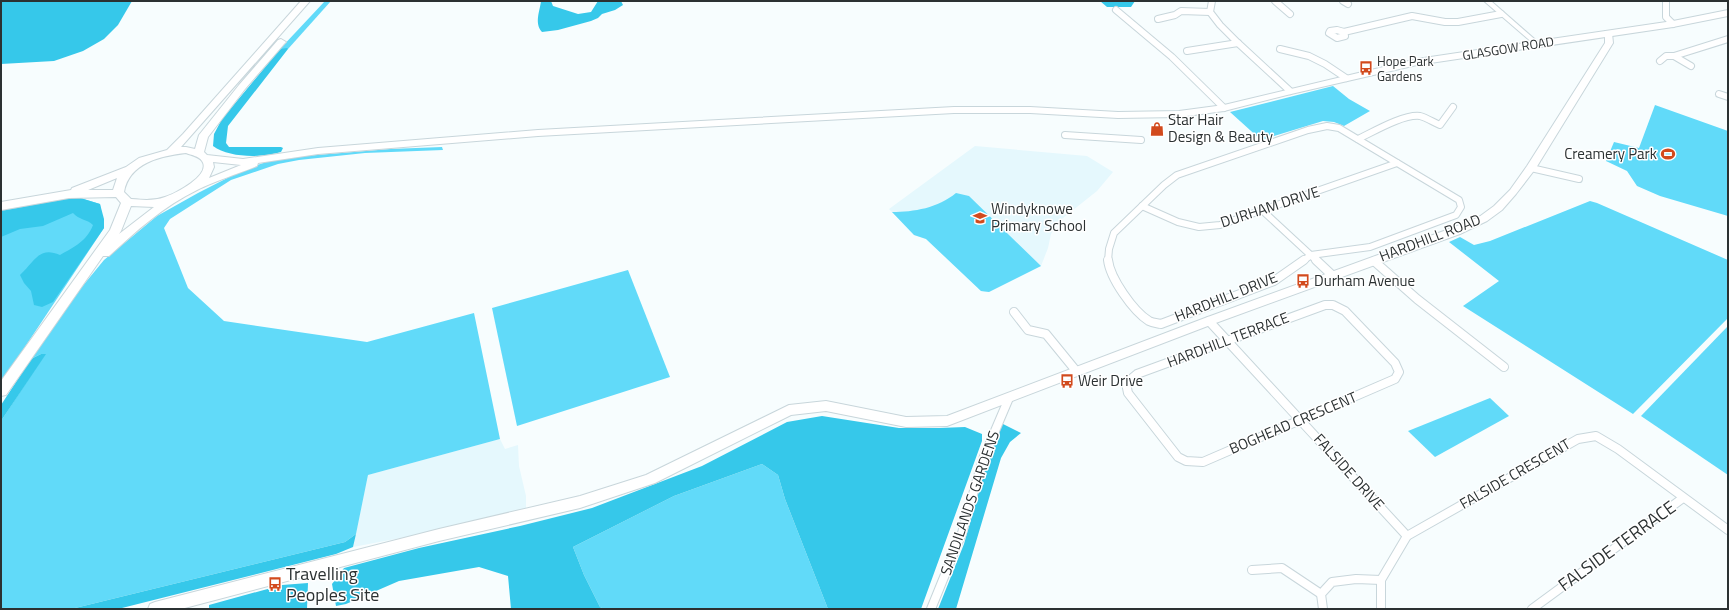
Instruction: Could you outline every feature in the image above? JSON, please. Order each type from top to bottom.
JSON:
[{"type":"main road","points":[[171,151],[187,136],[306,1]]},
{"type":"main road","points":[[193,188],[208,173],[210,166],[203,155],[203,137],[242,87],[315,1]]},
{"type":"main road","name":"GLASGOW ROAD","points":[[269,158],[318,151],[538,133],[946,110],[1030,110],[1110,115],[1179,114],[1224,108],[1290,91],[1417,62],[1673,24],[1726,14]]},
{"type":"main road","name":"HARDHILL ROAD","points":[[155,609],[439,535],[587,500],[650,480],[789,410],[826,406],[906,422],[947,421],[1209,321],[1456,231],[1483,219],[1498,208],[1513,192],[1531,168],[1609,43],[1608,33]]},
{"type":"main road","points":[[69,194],[129,170],[153,156],[171,151],[186,150],[203,155],[243,162],[269,158]]},
{"type":"main road","points":[[86,270],[132,228],[173,199],[193,188],[269,158]]},
{"type":"main road","points":[[129,170],[118,184],[118,193],[127,202],[147,204],[173,199]]},
{"type":"main road","points":[[1,206],[69,194],[118,193]]},
{"type":"main road","points":[[1,391],[115,231],[127,202]]},
{"type":"street","points":[[1212,1],[1210,12],[1220,25],[1290,91]]},
{"type":"street","points":[[1276,1],[1290,14]]},
{"type":"street","points":[[1343,1],[1348,4]]},
{"type":"street","points":[[1486,1],[1537,44]]},
{"type":"street","points":[[1666,1],[1666,17],[1673,24]]},
{"type":"street","points":[[1116,10],[1172,58],[1224,108]]},
{"type":"street","points":[[1158,19],[1175,14],[1181,10],[1210,12]]},
{"type":"street","points":[[1344,32],[1412,16],[1445,22],[1458,22],[1501,14]]},
{"type":"street","points":[[1660,61],[1666,56],[1674,56],[1728,40]]},
{"type":"street","points":[[1187,51],[1238,43]]},
{"type":"street","points":[[1280,50],[1309,56],[1325,64],[1346,78]]},
{"type":"street","points":[[1674,56],[1691,66]]},
{"type":"street","points":[[1719,94],[1728,97]]},
{"type":"street","points":[[1358,139],[1404,119],[1415,116],[1440,125],[1453,107]]},
{"type":"street","points":[[1142,206],[1177,175],[1308,130],[1327,126],[1339,128],[1397,163]]},
{"type":"street","points":[[1065,135],[1141,140]]},
{"type":"street","name":"HARDHILL DRIVE","points":[[1142,206],[1114,233],[1110,243],[1108,265],[1114,278],[1127,297],[1150,322],[1160,324],[1274,281],[1311,255],[1370,247],[1456,215],[1461,207],[1459,200],[1397,163]]},
{"type":"street","name":"DURHAM DRIVE","points":[[1142,206],[1178,222],[1199,226],[1220,225],[1397,163]]},
{"type":"street","points":[[1531,168],[1579,179]]},
{"type":"street","points":[[1263,211],[1333,276]]},
{"type":"street","points":[[1374,260],[1417,299],[1504,367]]},
{"type":"street","name":"HARDHILL TERRACE","points":[[1126,383],[1137,374],[1227,340],[1318,307],[1333,305]]},
{"type":"street","name":"BOGHEAD CRESCENT","points":[[1126,383],[1128,393],[1178,457],[1186,461],[1204,462],[1395,379],[1399,372],[1395,363],[1345,311],[1333,305]]},
{"type":"street","points":[[1014,312],[1028,330],[1046,334],[1077,372]]},
{"type":"street","name":"FALSIDE DRIVE","points":[[1209,321],[1302,420],[1407,536]]},
{"type":"street","name":"SANDILANDS GARDENS","points":[[931,609],[962,533],[983,459],[1009,398]]},
{"type":"street","name":"FALSIDE CRESCENT","points":[[1381,580],[1407,536],[1578,439],[1596,436],[1618,449],[1728,530]]},
{"type":"street","name":"FALSIDE TERRACE","points":[[1532,609],[1683,498]]},
{"type":"street","points":[[1252,570],[1282,568],[1321,594],[1323,609]]},
{"type":"street","points":[[1321,594],[1332,582],[1356,579],[1381,580],[1382,609]]},
{"type":"shaded area","points":[[1,1],[132,1],[118,25],[104,39],[83,51],[54,61],[1,64]]},
{"type":"shaded area","points":[[325,1],[331,1],[288,49],[280,49]]},
{"type":"shaded area","points":[[541,1],[551,1],[553,6],[578,14],[591,12],[598,1],[621,1],[623,5],[615,10],[602,14],[598,18],[591,21],[558,30],[542,32],[538,25]]},
{"type":"shaded area","points":[[1100,1],[1135,1],[1131,7],[1107,7]]},
{"type":"shaded area","points":[[280,49],[288,49],[228,126],[226,143],[229,147],[281,147],[283,148],[281,152],[246,156],[228,153],[213,146],[214,134],[222,119]]},
{"type":"shaded area","points":[[1333,86],[1349,99],[1370,111],[1344,126],[1334,122],[1323,121],[1261,140],[1230,112]]},
{"type":"shaded area","name":"Creamery Park","points":[[1655,105],[1728,131],[1728,216],[1660,196],[1637,186],[1627,171],[1606,161],[1614,142],[1639,148]]},
{"type":"shaded area","name":"Windyknowe Primary School","points":[[975,146],[1087,156],[1113,172],[1097,191],[1058,222],[1051,234],[1048,248],[1041,266],[989,292],[981,291],[926,239],[914,235],[889,209]]},
{"type":"shaded area","points":[[442,147],[443,150],[365,153],[299,160],[278,164],[231,180],[170,219],[164,228],[188,288],[224,321],[367,342],[474,313],[500,439],[368,475],[356,534],[345,542],[71,609],[1,609],[1,421],[45,354],[41,354],[31,359],[81,288],[104,260],[157,216],[241,171],[266,162],[292,157],[390,149]]},
{"type":"shaded area","points":[[956,193],[969,196],[1041,266],[989,292],[981,291],[926,239],[914,235],[892,212],[917,210],[934,206]]},
{"type":"shaded area","points":[[77,197],[100,204],[104,228],[1,383],[1,210]]},
{"type":"shaded area","points":[[77,197],[100,204],[104,219],[104,228],[53,302],[42,307],[34,305],[31,291],[24,283],[20,275],[38,256],[47,252],[60,255],[75,246],[84,239],[93,225],[73,213],[43,226],[20,229],[1,237],[1,211]]},
{"type":"shaded area","points":[[1590,201],[1728,260],[1728,318],[1633,414],[1463,306],[1499,281],[1449,242],[1460,237],[1474,245],[1490,241]]},
{"type":"shaded area","points":[[628,270],[670,377],[517,426],[492,308]]},
{"type":"shaded area","points":[[1728,326],[1728,475],[1641,416]]},
{"type":"shaded area","points":[[41,354],[46,354],[1,421],[1,405],[31,359]]},
{"type":"shaded area","points":[[1490,398],[1509,416],[1435,457],[1408,431]]},
{"type":"shaded area","points":[[822,416],[899,428],[965,427],[982,434],[982,441],[921,609],[828,609],[785,499],[778,475],[762,464],[674,496],[573,547],[584,575],[600,607],[604,609],[511,609],[508,576],[479,567],[399,581],[346,604],[336,606],[332,584],[344,568],[419,548],[520,526],[592,508],[702,466],[787,422]]},
{"type":"shaded area","points":[[1001,423],[1021,433],[1010,442],[1001,458],[956,609],[938,609],[964,544],[987,463]]},
{"type":"shaded area","points":[[500,439],[505,449],[518,445],[519,466],[526,496],[526,510],[406,537],[353,547],[368,475]]},
{"type":"shaded area","points":[[762,464],[778,475],[785,499],[828,609],[604,609],[600,607],[584,575],[573,547],[674,496]]},
{"type":"shaded area","points":[[356,534],[353,547],[336,554],[118,609],[71,609],[345,542]]},
{"type":"shaded area","points":[[308,583],[307,609],[209,609],[209,605],[282,585]]},
{"type":"place","name":"Hope Park Gardens","points":[[1366,68]]},
{"type":"place","name":"Star Hair Design & Beauty","points":[[1157,129]]},
{"type":"place","name":"Creamery Park","points":[[1668,154]]},
{"type":"place","name":"Windyknowe Primary School","points":[[980,218]]},
{"type":"place","name":"Durham Avenue","points":[[1303,281]]},
{"type":"place","name":"Weir Drive","points":[[1067,381]]},
{"type":"place","name":"Travelling Peoples Site","points":[[275,584]]}]
